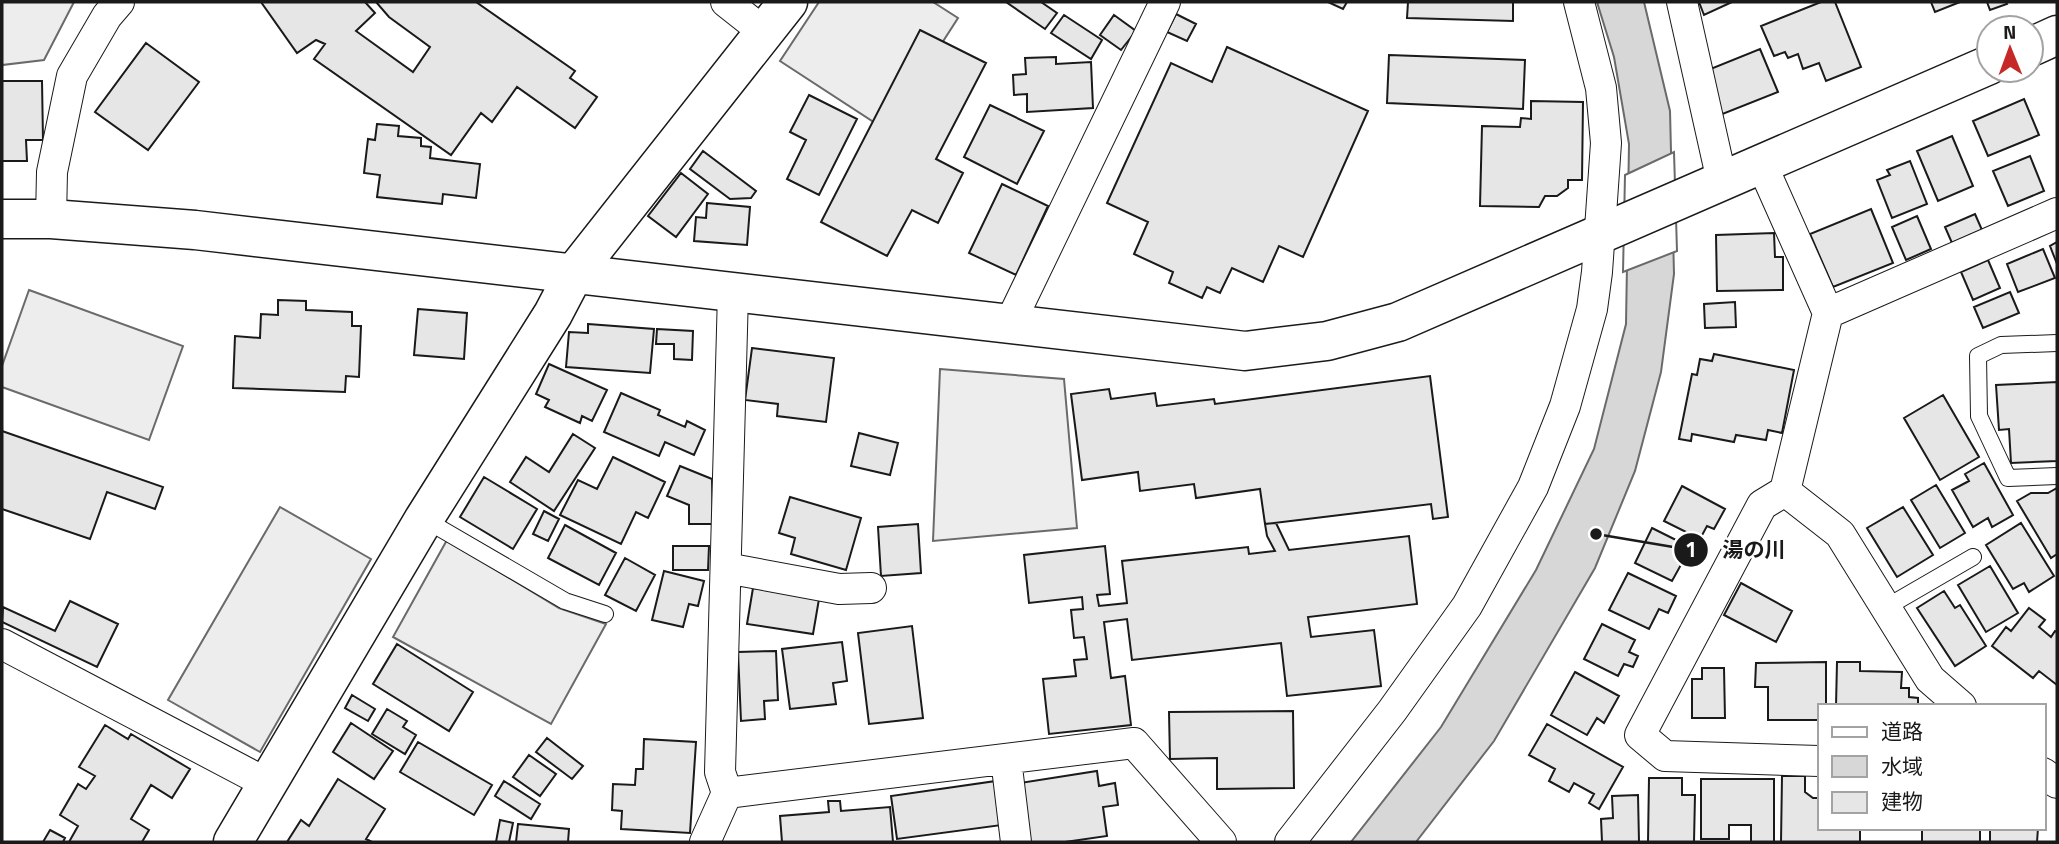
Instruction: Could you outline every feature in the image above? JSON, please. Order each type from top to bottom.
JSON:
[{"type":"street","points":[[51,219],[52,172],[72,76],[107,16],[119,2]]},
{"type":"street","points":[[726,2],[764,32]]},
{"type":"street","points":[[233,842],[424,519],[553,314],[575,272],[788,2]]},
{"type":"street","points":[[1009,325],[1165,2]]},
{"type":"street","points":[[1290,842],[1392,711],[1466,606],[1532,487],[1565,406],[1592,309],[1597,272],[1608,229],[1606,143],[1601,88],[1579,2]]},
{"type":"street","points":[[1682,2],[1710,186]]},
{"type":"street","points":[[2,219],[51,219],[195,230],[1245,351],[1327,341],[1398,322],[1975,71]]},
{"type":"street","points":[[1762,165],[1828,313],[1785,491],[1762,505],[1640,735],[1665,756],[1818,761]]},
{"type":"street","points":[[1828,313],[2057,213]]},
{"type":"street","points":[[705,842],[727,793],[720,772],[733,293]]},
{"type":"street","points":[[1785,491],[1840,534],[1930,679],[1959,704]]},
{"type":"street","points":[[726,568],[839,589],[871,588]]},
{"type":"street","points":[[2,644],[268,784]]},
{"type":"street","points":[[727,793],[1133,743],[1221,842]]},
{"type":"street","points":[[1006,759],[1017,842]]},
{"type":"lane","points":[[2057,343],[2001,345],[1978,356],[1979,416],[2008,478],[2057,476]]},
{"type":"lane","points":[[424,519],[565,601],[606,614]]},
{"type":"lane","points":[[1885,608],[1973,557]]},
{"type":"shaded area","points":[[2,2],[74,2],[44,60],[2,65]]},
{"type":"shaded area","points":[[819,2],[933,2],[958,18],[886,130],[780,61]]},
{"type":"shaded area","points":[[29,290],[183,346],[149,440],[2,387],[2,366]]},
{"type":"shaded area","points":[[940,369],[1064,379],[1077,528],[933,541]]},
{"type":"shaded area","points":[[280,507],[371,559],[260,752],[168,700]]},
{"type":"shaded area","points":[[447,540],[559,608],[606,624],[551,724],[393,637]]},
{"type":"water","points":[[1597,2],[1644,2],[1670,111],[1674,274],[1661,372],[1635,471],[1595,568],[1494,741],[1416,842],[1351,842],[1441,727],[1536,570],[1594,449],[1626,324],[1629,144],[1614,57]]},
{"type":"pier","points":[[1674,152],[1677,251],[1623,272],[1625,175]]},
{"type":"building","points":[[261,2],[365,2],[375,13],[356,31],[413,72],[430,47],[389,17],[376,2],[476,2],[575,71],[570,78],[597,97],[575,128],[517,87],[492,122],[481,113],[451,155],[314,59],[325,44],[316,40],[297,53]]},
{"type":"building","points":[[1006,2],[1041,2],[1057,13],[1045,29]]},
{"type":"building","points":[[1328,2],[1347,2],[1343,9]]},
{"type":"building","points":[[1408,2],[1513,2],[1513,21],[1407,18]]},
{"type":"building","points":[[1699,2],[1732,2],[1704,15]]},
{"type":"building","points":[[1821,2],[1835,2],[1861,67],[1826,81],[1819,63],[1803,69],[1798,54],[1788,58],[1785,52],[1774,56],[1761,26]]},
{"type":"building","points":[[1931,2],[1960,2],[1935,12]]},
{"type":"building","points":[[1987,2],[2006,2],[2007,4],[1990,10]]},
{"type":"building","points":[[1176,14],[1196,24],[1187,41],[1167,32]]},
{"type":"building","points":[[1064,15],[1102,40],[1091,59],[1051,33]]},
{"type":"building","points":[[1114,15],[1136,31],[1121,50],[1100,35]]},
{"type":"building","points":[[920,30],[986,63],[936,159],[963,173],[938,223],[912,210],[887,256],[821,222]]},
{"type":"building","points":[[146,43],[199,82],[148,150],[95,112]]},
{"type":"building","points":[[1227,47],[1368,111],[1303,257],[1279,246],[1263,282],[1232,268],[1220,293],[1207,287],[1202,298],[1169,283],[1173,272],[1134,254],[1148,222],[1107,203],[1171,63],[1212,82]]},
{"type":"building","points":[[1760,49],[1778,92],[1720,115],[1703,72]]},
{"type":"building","points":[[1389,55],[1525,60],[1523,109],[1387,103]]},
{"type":"building","points":[[1056,57],[1056,64],[1091,62],[1093,108],[1027,112],[1027,94],[1014,95],[1013,75],[1026,74],[1025,58]]},
{"type":"building","points":[[2,81],[42,81],[43,140],[26,140],[27,161],[2,161]]},
{"type":"building","points":[[809,95],[857,119],[819,195],[787,179],[806,140],[790,132]]},
{"type":"building","points":[[2024,99],[2039,135],[1988,156],[1973,121]]},
{"type":"building","points":[[1531,101],[1583,102],[1582,180],[1568,180],[1568,188],[1557,196],[1545,196],[1539,207],[1480,206],[1482,126],[1520,127],[1521,118],[1531,119]]},
{"type":"building","points":[[990,105],[1044,131],[1017,184],[964,157]]},
{"type":"building","points":[[377,124],[399,126],[398,136],[421,138],[421,146],[431,147],[430,158],[480,164],[476,198],[443,194],[442,204],[377,197],[380,175],[364,173],[368,139],[375,140]]},
{"type":"building","points":[[1952,136],[1973,186],[1938,201],[1917,151]]},
{"type":"building","points":[[703,151],[756,191],[751,198],[730,199],[690,169]]},
{"type":"building","points":[[2030,156],[2044,191],[2008,206],[1993,171]]},
{"type":"building","points":[[1910,161],[1927,204],[1892,218],[1877,180],[1890,175],[1887,170]]},
{"type":"building","points":[[681,173],[708,194],[676,237],[648,216]]},
{"type":"building","points":[[1002,184],[1048,206],[1016,275],[969,253]]},
{"type":"building","points":[[707,203],[750,207],[747,245],[694,241],[696,217],[706,218]]},
{"type":"building","points":[[1871,209],[1893,263],[1833,287],[1810,234]]},
{"type":"building","points":[[1975,214],[1982,230],[1952,243],[1945,227]]},
{"type":"building","points":[[1917,216],[1931,249],[1906,260],[1892,227]]},
{"type":"building","points":[[1774,233],[1775,257],[1783,257],[1783,290],[1717,291],[1716,235]]},
{"type":"building","points":[[2057,242],[2057,264],[2050,246]]},
{"type":"building","points":[[2043,249],[2055,278],[2018,292],[2007,264]]},
{"type":"building","points":[[1988,260],[2000,288],[1973,300],[1961,272]]},
{"type":"building","points":[[2010,292],[2019,313],[1983,328],[1974,307]]},
{"type":"building","points":[[278,300],[306,301],[306,310],[352,312],[352,326],[361,326],[359,377],[346,376],[345,392],[233,388],[235,336],[260,338],[261,314],[278,315]]},
{"type":"building","points":[[1735,302],[1736,327],[1705,328],[1704,304]]},
{"type":"building","points":[[418,309],[467,313],[464,359],[414,355]]},
{"type":"building","points":[[588,324],[654,329],[650,373],[566,367],[569,332],[588,333]]},
{"type":"building","points":[[657,329],[693,331],[692,360],[674,359],[674,344],[656,344]]},
{"type":"building","points":[[752,348],[834,358],[826,422],[777,416],[778,404],[745,400]]},
{"type":"building","points":[[1714,354],[1794,370],[1782,433],[1768,430],[1766,440],[1736,435],[1734,442],[1692,434],[1691,441],[1679,439],[1692,374],[1697,375],[1700,359],[1712,361]]},
{"type":"building","points":[[549,364],[607,390],[592,421],[582,416],[580,423],[545,407],[549,400],[536,394]]},
{"type":"building","points":[[1430,376],[1448,517],[1433,519],[1431,504],[1265,524],[1260,489],[1196,498],[1194,484],[1140,491],[1138,472],[1082,480],[1071,394],[1109,389],[1111,399],[1155,393],[1157,406],[1214,399],[1215,404]]},
{"type":"building","points":[[2057,382],[2057,461],[2011,463],[2009,429],[1999,430],[1996,385]]},
{"type":"building","points":[[621,393],[660,410],[658,415],[685,427],[687,421],[705,430],[694,455],[665,442],[659,456],[604,432]]},
{"type":"building","points":[[1943,395],[1979,457],[1940,480],[1904,418]]},
{"type":"building","points":[[2,431],[163,487],[155,509],[107,492],[90,539],[2,509]]},
{"type":"building","points":[[859,433],[898,443],[890,475],[851,466]]},
{"type":"building","points":[[573,434],[595,448],[554,511],[510,482],[526,457],[549,472]]},
{"type":"building","points":[[613,457],[665,482],[648,518],[636,512],[621,544],[560,515],[578,480],[597,489]]},
{"type":"building","points":[[1984,463],[2013,515],[1992,527],[1988,518],[1973,527],[1952,490],[1969,481],[1965,474]]},
{"type":"building","points":[[680,466],[712,479],[713,524],[689,524],[689,505],[667,496]]},
{"type":"building","points":[[484,477],[537,509],[513,549],[460,517]]},
{"type":"building","points":[[1936,485],[1965,533],[1940,548],[1911,500]]},
{"type":"building","points":[[1682,486],[1725,509],[1714,529],[1707,526],[1700,539],[1664,521]]},
{"type":"building","points":[[2057,488],[2057,554],[2051,558],[2017,501],[2031,493],[2048,493]]},
{"type":"building","points":[[790,497],[861,518],[846,570],[791,554],[795,538],[779,533]]},
{"type":"building","points":[[1903,507],[1933,555],[1897,577],[1867,528]]},
{"type":"building","points":[[544,511],[559,519],[548,541],[533,534]]},
{"type":"building","points":[[1276,523],[1289,550],[1409,536],[1417,604],[1308,617],[1311,637],[1374,630],[1381,686],[1287,696],[1281,643],[1132,660],[1127,619],[1104,622],[1111,678],[1125,676],[1131,725],[1049,734],[1043,679],[1076,676],[1074,660],[1087,659],[1084,637],[1074,638],[1071,610],[1083,609],[1082,597],[1029,603],[1024,555],[1105,546],[1110,594],[1097,595],[1099,606],[1127,603],[1122,561],[1248,547],[1249,554],[1275,551],[1267,536],[1265,524]]},
{"type":"building","points":[[2021,523],[2054,576],[2029,592],[2024,583],[2013,589],[1986,545]]},
{"type":"building","points":[[918,524],[921,573],[881,576],[878,527]]},
{"type":"building","points":[[565,525],[616,553],[599,585],[548,558]]},
{"type":"building","points":[[1652,528],[1696,550],[1689,564],[1683,561],[1672,581],[1635,563]]},
{"type":"building","points":[[673,546],[709,546],[708,570],[673,570]]},
{"type":"building","points":[[625,558],[655,575],[636,611],[605,595]]},
{"type":"building","points":[[1990,566],[2018,613],[1986,632],[1958,585]]},
{"type":"building","points":[[664,571],[704,581],[698,606],[689,604],[683,627],[652,620]]},
{"type":"building","points":[[1628,573],[1676,596],[1668,613],[1659,609],[1649,629],[1609,610]]},
{"type":"building","points":[[1741,583],[1792,611],[1776,642],[1724,615]]},
{"type":"building","points":[[753,588],[819,599],[813,634],[747,624]]},
{"type":"building","points":[[1944,591],[1955,608],[1960,605],[1986,646],[1955,666],[1917,608]]},
{"type":"building","points":[[70,601],[118,624],[97,667],[2,622],[3,607],[55,631]]},
{"type":"building","points":[[2029,608],[2045,620],[2039,627],[2051,637],[2057,632],[2057,685],[2039,671],[2033,678],[1992,646],[2006,627],[2011,631]]},
{"type":"building","points":[[1602,624],[1635,640],[1629,652],[1638,656],[1633,667],[1624,664],[1618,676],[1584,659]]},
{"type":"building","points":[[912,626],[923,718],[869,724],[858,633]]},
{"type":"building","points":[[842,642],[847,681],[833,683],[836,704],[790,709],[782,649]]},
{"type":"building","points":[[397,644],[473,692],[449,731],[373,684]]},
{"type":"building","points":[[776,651],[778,700],[764,701],[765,719],[741,721],[738,652]]},
{"type":"building","points":[[1826,662],[1826,704],[1818,704],[1818,720],[1768,720],[1768,687],[1755,687],[1756,663]]},
{"type":"building","points":[[1837,662],[1860,662],[1860,671],[1902,672],[1901,688],[1909,688],[1909,697],[1918,698],[1918,704],[1836,704]]},
{"type":"building","points":[[1702,668],[1724,668],[1725,718],[1692,718],[1692,679],[1702,679]]},
{"type":"building","points":[[1575,672],[1619,696],[1604,723],[1597,718],[1587,735],[1551,715]]},
{"type":"building","points":[[352,695],[375,709],[368,721],[345,708]]},
{"type":"building","points":[[387,709],[407,721],[403,727],[416,735],[405,754],[372,734]]},
{"type":"building","points":[[1293,711],[1294,788],[1217,789],[1217,758],[1170,759],[1169,712]]},
{"type":"building","points":[[351,723],[393,751],[374,779],[333,752]]},
{"type":"building","points":[[1547,724],[1623,767],[1599,809],[1589,803],[1594,794],[1574,783],[1569,792],[1549,781],[1555,769],[1529,755]]},
{"type":"building","points":[[105,725],[128,739],[131,734],[190,769],[172,798],[151,785],[131,819],[149,830],[142,842],[69,842],[78,826],[60,815],[78,784],[86,789],[95,776],[79,767]]},
{"type":"building","points":[[547,738],[583,766],[572,779],[536,752]]},
{"type":"building","points":[[644,739],[696,742],[690,833],[621,829],[622,811],[612,810],[613,784],[635,785],[636,769],[643,769]]},
{"type":"building","points":[[418,742],[492,785],[474,815],[400,772]]},
{"type":"building","points":[[529,755],[556,774],[540,796],[513,777]]},
{"type":"building","points":[[1097,771],[1099,786],[1115,783],[1118,805],[1103,807],[1107,836],[1065,842],[1030,842],[1020,783]]},
{"type":"building","points":[[1782,776],[1805,776],[1805,792],[1818,798],[1818,830],[1860,830],[1860,842],[1781,842]]},
{"type":"building","points":[[1649,778],[1682,778],[1682,795],[1695,795],[1694,842],[1648,842]]},
{"type":"building","points":[[338,779],[385,809],[366,839],[372,842],[287,842],[301,820],[309,826]]},
{"type":"building","points":[[1701,779],[1774,779],[1774,842],[1751,842],[1751,825],[1729,825],[1729,839],[1701,839]]},
{"type":"building","points":[[504,781],[540,804],[531,819],[495,796]]},
{"type":"building","points":[[996,781],[1002,825],[897,839],[891,796]]},
{"type":"building","points":[[1638,795],[1639,842],[1602,842],[1601,819],[1613,818],[1612,796]]},
{"type":"building","points":[[828,801],[840,801],[841,811],[890,807],[893,842],[782,842],[780,816],[829,812]]},
{"type":"building","points":[[500,820],[513,823],[509,842],[496,842]]},
{"type":"building","points":[[518,824],[569,829],[568,842],[516,842]]},
{"type":"building","points":[[50,830],[65,838],[63,842],[43,842]]},
{"type":"building","points":[[1922,830],[1980,830],[1980,842],[1922,842]]},
{"type":"building","points":[[1990,830],[2038,830],[2037,842],[1990,842]]},
{"type":"place","name":"湯の川","points":[[1596,534]]}]
